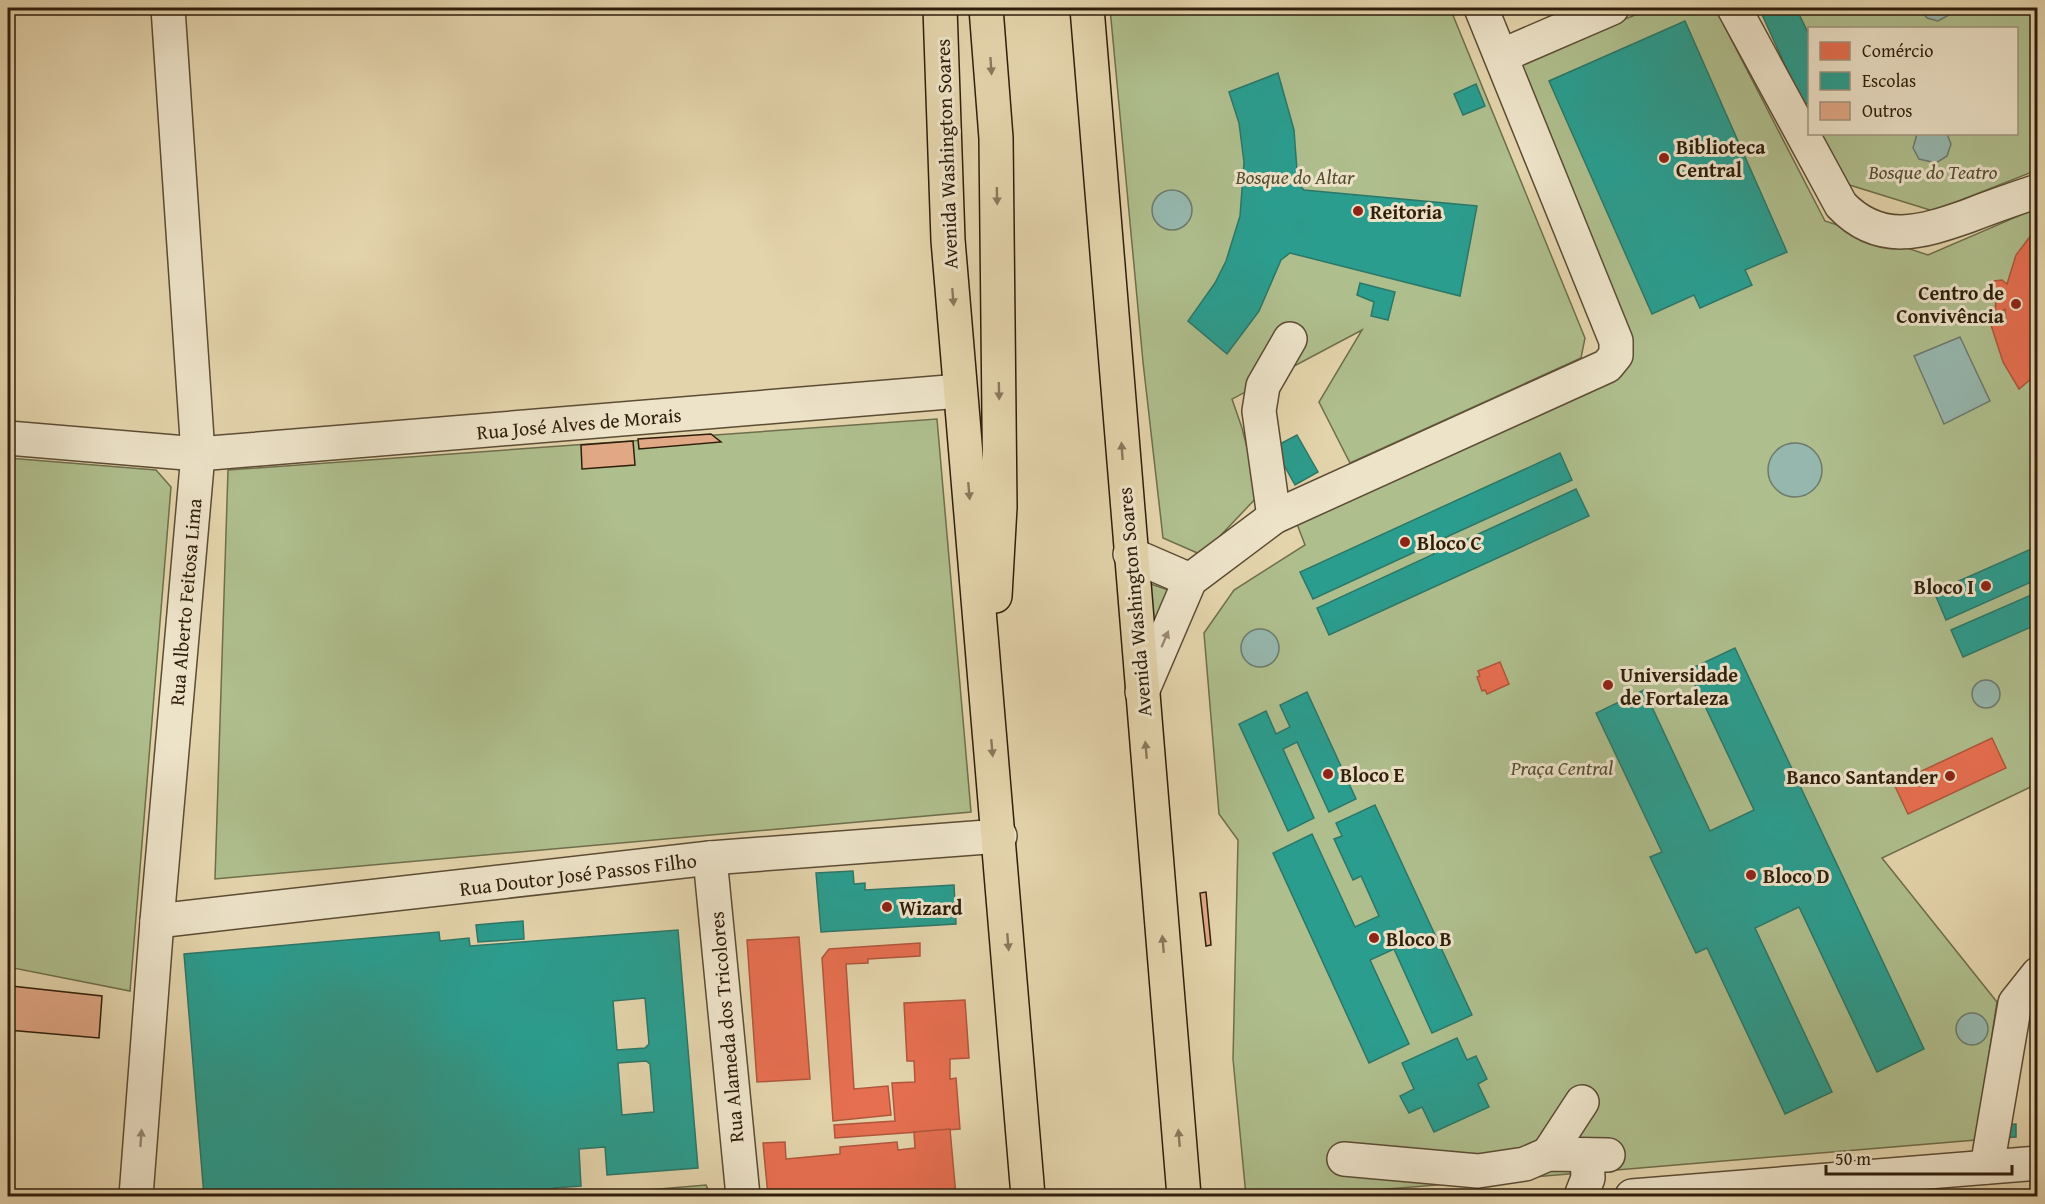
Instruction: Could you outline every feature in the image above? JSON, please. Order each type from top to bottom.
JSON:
[{"type":"highway","name":"Avenida Washington Soares","points":[[940,8],[948,240],[1000,836],[1028,1197]]},
{"type":"highway","points":[[986,8],[996,138],[1000,507],[988,706]]},
{"type":"highway","name":"Avenida Washington Soares","points":[[1086,8],[1106,228],[1130,554],[1184,1197]]},
{"type":"street","name":"Rua Alberto Feitosa Lima","points":[[136,1197],[157,921],[198,454],[168,8]]},
{"type":"street","points":[[1142,692],[1190,580],[1274,517],[1607,366],[1616,355],[1616,341],[1481,8]]},
{"type":"street","points":[[1501,56],[1612,8]]},
{"type":"street","points":[[1734,8],[1841,205],[1853,218],[1893,233],[1925,231],[2037,191]]},
{"type":"street","points":[[1274,517],[1259,411],[1263,386],[1290,339]]},
{"type":"street","name":"Rua José Alves de Morais","points":[[8,438],[198,454],[960,391]]},
{"type":"street","points":[[1130,554],[1190,580]]},
{"type":"street","name":"Rua Doutor José Passos Filho","points":[[157,921],[710,858],[1000,836]]},
{"type":"street","name":"Rua Alameda dos Tricolores","points":[[710,858],[742,1197]]},
{"type":"street","points":[[1987,1167],[2015,1003],[2037,974]]},
{"type":"street","points":[[1548,1154],[1582,1102]]},
{"type":"street","points":[[1344,1159],[1478,1171],[1525,1164],[1548,1154],[1597,1155],[1581,1197]]},
{"type":"street","points":[[1632,1197],[2037,1163]]},
{"type":"green space","name":"Bosque do Altar","points":[[1110,8],[1450,8],[1585,338],[1581,358],[1350,463],[1319,402],[1362,330],[1232,399],[1259,495],[1202,555],[1163,538],[1143,362]]},
{"type":"green space","name":"Praça Central","points":[[1653,8],[1715,8],[1825,221],[1928,255],[2037,208],[2037,784],[1882,858],[1997,1002],[1976,1140],[1304,1196],[1246,1196],[1233,1059],[1238,840],[1219,814],[1204,633],[1234,590],[1305,545],[1297,524],[1617,374],[1513,63]]},
{"type":"green space","name":"Bosque do Teatro","points":[[1796,8],[2037,8],[2037,170],[1933,211],[1840,182],[1813,135],[2018,135],[2018,27],[1808,27],[1808,35]]},
{"type":"green space","points":[[937,419],[971,812],[215,879],[228,470]]},
{"type":"green space","points":[[8,458],[156,470],[171,487],[130,991],[8,967]]},
{"type":"green space","points":[[1142,581],[1180,594],[1148,647]]},
{"type":"green space","points":[[706,1185],[711,1196],[588,1195]]},
{"type":"water","points":[[1919,8],[1952,8],[1949,15],[1938,21],[1927,18]]},
{"type":"water","points":[[1917,135],[1947,135],[1951,144],[1947,156],[1936,163],[1919,159],[1913,148]]},
{"type":"water","points":[[1172,190],[1186,196],[1192,210],[1186,224],[1172,230],[1158,224],[1152,210],[1158,196]]},
{"type":"water","points":[[1960,337],[1990,401],[1944,424],[1914,356]]},
{"type":"water","points":[[1795,443],[1805,445],[1814,451],[1820,460],[1822,470],[1820,480],[1814,489],[1805,495],[1795,497],[1785,495],[1776,489],[1770,480],[1768,470],[1770,460],[1776,451],[1785,445]]},
{"type":"water","points":[[1260,629],[1273,635],[1279,648],[1273,661],[1260,667],[1247,661],[1241,648],[1247,635]]},
{"type":"water","points":[[1986,680],[1996,684],[2000,694],[1996,704],[1986,708],[1976,704],[1972,694],[1976,684]]},
{"type":"water","points":[[1972,1013],[1983,1018],[1988,1029],[1983,1040],[1972,1045],[1961,1040],[1956,1029],[1961,1018]]},
{"type":"building: Comércio","name":"Centro de Convivência","points":[[2038,226],[2038,386],[2031,379],[2019,389],[2003,362],[1991,325],[2006,323],[2005,309],[2000,313],[1995,310],[1996,301],[1989,289],[1994,281],[2002,280],[2007,284],[2016,255]]},
{"type":"building: Comércio","points":[[1500,662],[1509,684],[1487,694],[1485,690],[1482,691],[1477,677],[1480,676],[1478,671]]},
{"type":"building: Comércio","name":"Banco Santander","points":[[1992,738],[2006,768],[1908,814],[1894,784]]},
{"type":"building: Comércio","points":[[799,937],[810,1079],[757,1082],[747,940]]},
{"type":"building: Comércio","points":[[920,943],[920,956],[868,959],[868,963],[846,964],[854,1089],[888,1086],[891,1115],[833,1121],[822,958],[829,949]]},
{"type":"building: Comércio","points":[[965,1000],[969,1058],[950,1059],[950,1079],[956,1078],[960,1129],[835,1138],[834,1125],[895,1121],[892,1083],[915,1082],[914,1061],[907,1061],[904,1003]]},
{"type":"building: Comércio","points":[[950,1129],[956,1196],[768,1196],[763,1143],[785,1142],[786,1159],[840,1154],[840,1147],[897,1142],[898,1150],[915,1148],[914,1132]]},
{"type":"building: Escolas","points":[[1759,8],[1796,8],[1808,33],[1808,103],[1803,105]]},
{"type":"building: Escolas","name":"Biblioteca Central","points":[[1685,21],[1787,252],[1745,270],[1752,285],[1700,308],[1694,295],[1652,314],[1549,81]]},
{"type":"building: Escolas","name":"Reitoria","points":[[1278,73],[1294,130],[1298,184],[1304,190],[1477,206],[1460,296],[1290,253],[1281,260],[1259,311],[1227,354],[1188,321],[1215,283],[1226,261],[1240,216],[1244,162],[1239,123],[1229,92]]},
{"type":"building: Escolas","points":[[1476,84],[1485,106],[1463,115],[1454,94]]},
{"type":"building: Escolas","points":[[1360,283],[1395,292],[1388,320],[1371,316],[1374,302],[1357,295]]},
{"type":"building: Escolas","points":[[1297,435],[1318,472],[1295,485],[1274,447]]},
{"type":"building: Escolas","name":"Bloco C","points":[[1560,453],[1572,480],[1442,539],[1446,549],[1576,489],[1589,516],[1329,635],[1317,608],[1434,554],[1430,545],[1313,599],[1300,572]]},
{"type":"building: Escolas","name":"Bloco I","points":[[2038,546],[2038,579],[1946,620],[1934,592]]},
{"type":"building: Escolas","name":"Bloco I","points":[[2038,592],[2038,624],[1963,657],[1951,630]]},
{"type":"building: Escolas","name":"Bloco D","points":[[1735,648],[1924,1049],[1877,1072],[1799,907],[1755,928],[1832,1092],[1785,1114],[1707,948],[1696,953],[1650,857],[1662,852],[1596,713],[1644,690],[1710,831],[1754,810],[1688,670]]},
{"type":"building: Escolas","name":"Bloco E","points":[[1307,692],[1356,799],[1329,812],[1297,742],[1283,749],[1314,818],[1288,831],[1239,724],[1266,711],[1276,734],[1290,727],[1280,705]]},
{"type":"building: Escolas","name":"Bloco B","points":[[1375,805],[1472,1015],[1432,1033],[1394,949],[1370,960],[1409,1044],[1369,1063],[1273,853],[1312,834],[1355,927],[1379,916],[1361,876],[1353,880],[1334,839],[1342,836],[1336,823]]},
{"type":"building: Escolas","name":"Wizard","points":[[853,871],[854,884],[865,883],[865,890],[954,885],[956,924],[821,932],[816,873]]},
{"type":"building: Escolas","points":[[523,921],[524,939],[478,942],[476,925]]},
{"type":"building: Escolas","points":[[678,930],[698,1168],[607,1175],[605,1147],[579,1149],[581,1186],[554,1188],[555,1196],[524,1196],[524,1189],[438,1196],[428,1196],[428,1191],[401,1193],[401,1196],[204,1196],[184,954],[439,932],[440,941],[469,938],[470,946]],"holes":[[[645,998],[649,1044],[645,1048],[617,1050],[613,1001]],[[646,1061],[650,1064],[654,1112],[622,1115],[618,1063]]]},
{"type":"building: Escolas","points":[[1457,1038],[1467,1060],[1476,1056],[1487,1079],[1478,1084],[1489,1107],[1434,1132],[1422,1107],[1409,1113],[1400,1096],[1414,1089],[1402,1063]]},
{"type":"building: Escolas","points":[[2016,1124],[2016,1137],[2003,1138],[2002,1125]]},
{"type":"building: Outros","points":[[711,434],[721,442],[639,449],[638,439]]},
{"type":"building: Outros","points":[[633,441],[635,465],[582,469],[581,445]]},
{"type":"building: Outros","points":[[1206,892],[1211,945],[1206,946],[1200,893]]},
{"type":"building: Outros","points":[[11,986],[102,996],[99,1038],[8,1030]]},
{"type":"place","name":"Biblioteca Central","points":[[1664,158]]},
{"type":"place","name":"Reitoria","points":[[1358,211]]},
{"type":"place","name":"Centro de Convivência","points":[[2016,304]]},
{"type":"place","name":"Bloco C","points":[[1405,542]]},
{"type":"place","name":"Bloco I","points":[[1986,586]]},
{"type":"place","name":"Universidade de Fortaleza","points":[[1608,685]]},
{"type":"place","name":"Bloco E","points":[[1328,774]]},
{"type":"place","name":"Banco Santander","points":[[1950,776]]},
{"type":"place","name":"Bloco D","points":[[1751,875]]},
{"type":"place","name":"Wizard","points":[[887,907]]},
{"type":"place","name":"Bloco B","points":[[1374,938]]}]
